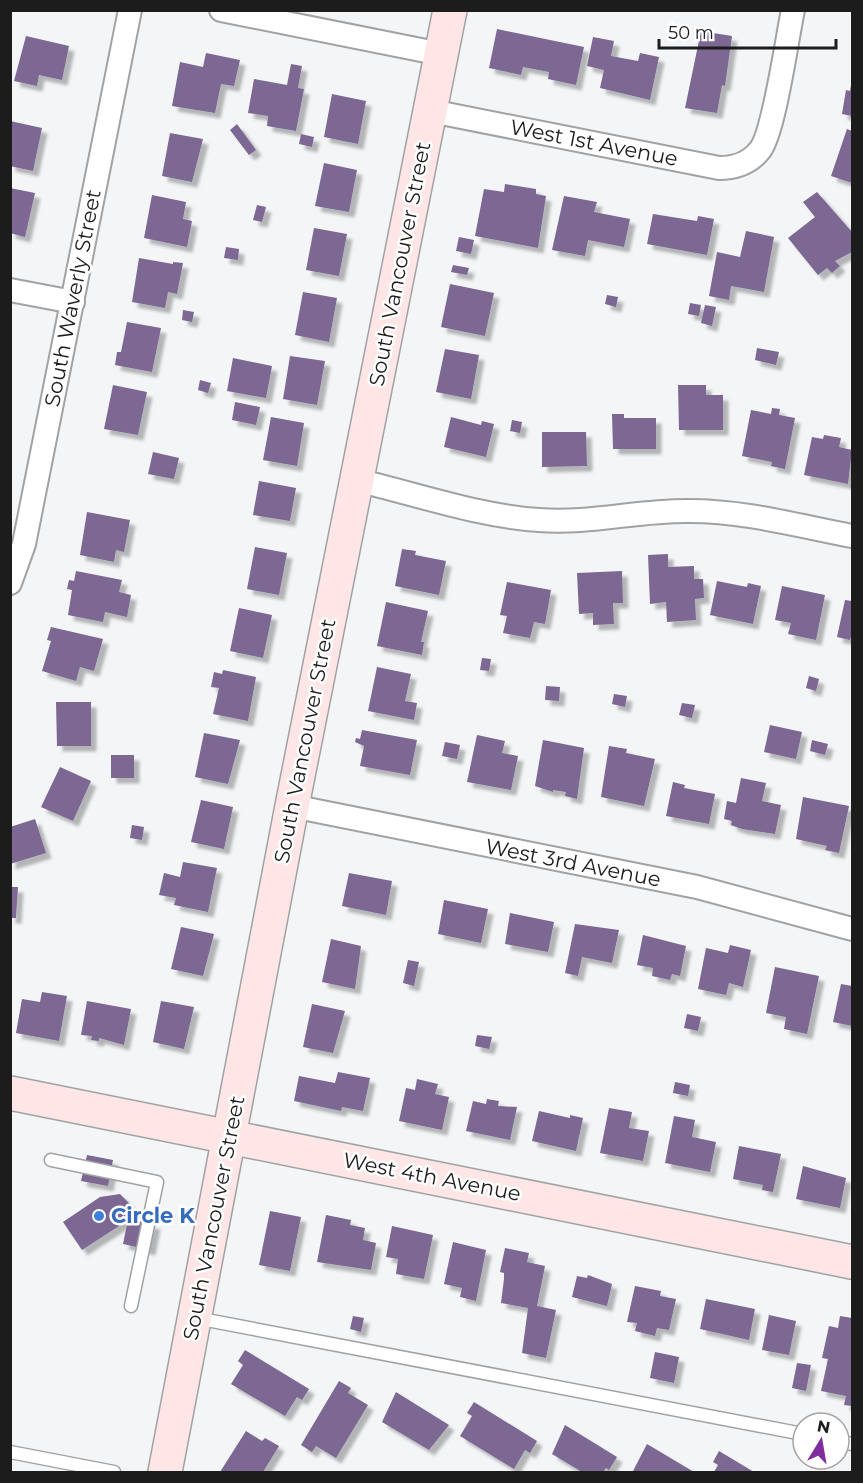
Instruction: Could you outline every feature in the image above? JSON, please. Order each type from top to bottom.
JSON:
[{"type":"street","name":"South Waverly Street","points":[[10,583],[24,544],[130,10]]},
{"type":"street","points":[[221,10],[441,54]]},
{"type":"street","name":"South Vancouver Street","points":[[165,1473],[292,806],[450,10]]},
{"type":"street","name":"West 1st Avenue","points":[[431,111],[719,168],[732,168],[754,156],[762,148],[770,124],[793,10]]},
{"type":"street","points":[[10,290],[73,302]]},
{"type":"street","points":[[356,480],[504,515],[538,520],[572,522],[655,513],[714,511],[852,536]]},
{"type":"street","name":"West 3rd Avenue","points":[[292,806],[697,887],[852,929]]},
{"type":"street","name":"West 4th Avenue","points":[[10,1093],[852,1262]]},
{"type":"lane","points":[[51,1160],[157,1182],[131,1306]]},
{"type":"lane","points":[[195,1317],[791,1432]]},
{"type":"lane","points":[[10,1452],[114,1473]]},
{"type":"building","points":[[497,29],[584,47],[576,85],[548,79],[549,72],[523,67],[521,75],[489,68]]},
{"type":"building","points":[[701,31],[732,36],[725,86],[722,85],[717,113],[685,108]]},
{"type":"building","points":[[26,36],[69,46],[62,80],[39,75],[37,86],[14,81]]},
{"type":"building","points":[[593,37],[614,41],[611,56],[638,61],[640,53],[659,57],[650,100],[600,88],[604,70],[587,66]]},
{"type":"building","points":[[206,53],[240,60],[234,86],[221,84],[215,113],[172,106],[180,62],[203,67]]},
{"type":"building","points":[[291,64],[302,66],[298,88],[304,89],[296,131],[267,126],[268,116],[248,113],[254,79],[287,85]]},
{"type":"building","points":[[851,85],[852,116],[842,114],[846,90],[850,91]]},
{"type":"building","points":[[332,94],[366,101],[358,144],[324,137]]},
{"type":"building","points":[[10,121],[42,128],[33,171],[10,166]]},
{"type":"building","points":[[237,124],[256,150],[249,155],[230,130]]},
{"type":"building","points":[[847,129],[852,131],[852,183],[831,176]]},
{"type":"building","points":[[170,133],[203,139],[192,182],[162,176]]},
{"type":"building","points":[[301,134],[314,137],[312,147],[299,144]]},
{"type":"building","points":[[324,163],[357,170],[349,212],[315,206]]},
{"type":"building","points":[[505,184],[536,189],[536,194],[546,196],[538,248],[475,236],[484,189],[504,192]]},
{"type":"building","points":[[10,188],[35,193],[25,237],[10,233]]},
{"type":"building","points":[[817,192],[852,232],[852,252],[835,261],[840,266],[832,273],[827,268],[818,275],[788,238],[815,217],[803,202]]},
{"type":"building","points":[[152,195],[186,202],[183,219],[192,221],[187,247],[144,238]]},
{"type":"building","points":[[564,196],[597,202],[594,212],[630,219],[624,247],[588,240],[585,256],[552,250]]},
{"type":"building","points":[[257,205],[266,207],[262,222],[253,220]]},
{"type":"building","points":[[653,214],[697,221],[698,216],[714,219],[707,255],[647,244]]},
{"type":"building","points":[[314,228],[347,234],[339,276],[306,270]]},
{"type":"building","points":[[746,231],[774,237],[764,292],[731,286],[729,300],[709,296],[717,252],[740,257]]},
{"type":"building","points":[[459,237],[474,240],[471,254],[456,251]]},
{"type":"building","points":[[226,247],[239,249],[238,260],[224,258]]},
{"type":"building","points":[[139,258],[173,264],[173,262],[183,263],[177,294],[168,292],[165,308],[132,302]]},
{"type":"building","points":[[453,265],[469,268],[467,275],[451,272]]},
{"type":"building","points":[[450,284],[494,293],[485,336],[441,327]]},
{"type":"building","points":[[303,292],[337,298],[329,342],[295,335]]},
{"type":"building","points":[[607,295],[618,297],[616,307],[605,304]]},
{"type":"building","points":[[690,303],[701,305],[699,316],[688,314]]},
{"type":"building","points":[[705,305],[716,307],[712,326],[701,323]]},
{"type":"building","points":[[183,310],[194,312],[192,322],[182,320]]},
{"type":"building","points":[[127,322],[161,328],[152,372],[115,365],[117,352],[121,352]]},
{"type":"building","points":[[757,348],[779,352],[776,365],[755,360]]},
{"type":"building","points":[[445,349],[479,355],[471,399],[436,392]]},
{"type":"building","points":[[290,356],[325,361],[317,405],[283,399]]},
{"type":"building","points":[[233,358],[272,366],[266,398],[227,391]]},
{"type":"building","points":[[200,380],[211,383],[208,393],[198,390]]},
{"type":"building","points":[[113,385],[147,392],[138,435],[104,429]]},
{"type":"building","points":[[678,385],[706,385],[706,395],[723,395],[723,430],[679,430]]},
{"type":"building","points":[[235,402],[260,407],[256,425],[232,420]]},
{"type":"building","points":[[772,408],[780,409],[779,415],[795,418],[785,469],[771,466],[772,462],[742,456],[751,410],[771,414]]},
{"type":"building","points":[[612,414],[624,414],[624,418],[656,418],[656,449],[613,449]]},
{"type":"building","points":[[271,417],[304,423],[297,466],[263,460]]},
{"type":"building","points":[[451,417],[481,425],[482,421],[494,424],[486,457],[444,447]]},
{"type":"building","points":[[512,420],[522,422],[520,433],[510,431]]},
{"type":"building","points":[[542,432],[586,432],[587,466],[542,467]]},
{"type":"building","points":[[824,435],[841,438],[839,447],[852,450],[848,484],[804,475],[812,437],[823,439]]},
{"type":"building","points":[[153,452],[179,458],[174,479],[148,474]]},
{"type":"building","points":[[259,481],[296,488],[290,521],[253,515]]},
{"type":"building","points":[[87,512],[130,520],[124,552],[116,550],[114,562],[80,555]]},
{"type":"building","points":[[255,547],[287,553],[279,595],[247,589]]},
{"type":"building","points":[[402,549],[416,551],[415,555],[446,561],[439,595],[395,586]]},
{"type":"building","points":[[668,554],[668,567],[694,566],[694,579],[703,579],[704,598],[695,599],[696,620],[667,622],[666,602],[650,604],[648,555]]},
{"type":"building","points":[[76,571],[122,580],[119,592],[131,595],[127,617],[105,612],[103,622],[68,615],[72,590],[67,589],[69,580],[74,581]]},
{"type":"building","points":[[622,571],[623,603],[613,603],[614,624],[593,625],[593,613],[579,614],[577,573]]},
{"type":"building","points":[[717,581],[747,587],[748,583],[761,586],[753,624],[710,615]]},
{"type":"building","points":[[507,582],[551,590],[545,624],[534,622],[530,638],[503,633],[507,616],[500,615]]},
{"type":"building","points":[[782,586],[825,595],[816,640],[788,634],[791,623],[775,620]]},
{"type":"building","points":[[845,600],[852,601],[850,640],[837,637]]},
{"type":"building","points":[[386,602],[428,611],[421,642],[424,642],[422,655],[377,646]]},
{"type":"building","points":[[239,608],[272,615],[263,658],[230,651]]},
{"type":"building","points":[[51,627],[103,639],[94,671],[80,667],[76,681],[42,671],[51,641],[47,640]]},
{"type":"building","points":[[482,658],[491,659],[489,671],[480,670]]},
{"type":"building","points":[[377,667],[411,674],[405,701],[417,703],[414,720],[368,711]]},
{"type":"building","points":[[223,670],[256,677],[248,721],[213,714],[219,688],[211,687],[214,672],[222,674]]},
{"type":"building","points":[[809,676],[819,679],[816,691],[806,688]]},
{"type":"building","points":[[546,686],[560,687],[559,701],[545,700]]},
{"type":"building","points":[[614,694],[627,696],[625,707],[612,704]]},
{"type":"building","points":[[56,702],[91,702],[91,746],[57,746]]},
{"type":"building","points":[[682,703],[695,705],[692,718],[679,715]]},
{"type":"building","points":[[770,725],[802,732],[796,759],[764,752]]},
{"type":"building","points":[[362,730],[417,740],[410,775],[360,766],[364,746],[355,742],[356,738],[360,739]]},
{"type":"building","points":[[204,733],[240,740],[228,784],[195,777]]},
{"type":"building","points":[[477,735],[505,741],[502,753],[518,756],[511,790],[467,782]]},
{"type":"building","points":[[543,740],[584,748],[577,799],[565,796],[566,792],[553,790],[553,792],[535,786]]},
{"type":"building","points":[[812,740],[828,744],[825,755],[810,751]]},
{"type":"building","points":[[445,742],[460,745],[457,759],[442,756]]},
{"type":"building","points":[[609,746],[627,749],[626,753],[655,759],[644,806],[601,797]]},
{"type":"building","points":[[111,755],[134,755],[134,778],[111,778]]},
{"type":"building","points":[[60,767],[91,781],[73,821],[41,807]]},
{"type":"building","points":[[741,778],[766,783],[762,801],[781,805],[775,834],[742,829],[731,825],[732,821],[724,819],[727,801],[736,803]]},
{"type":"building","points":[[673,782],[685,785],[684,788],[715,794],[709,824],[666,816]]},
{"type":"building","points":[[803,797],[849,806],[839,853],[825,850],[827,846],[796,839]]},
{"type":"building","points":[[201,800],[233,807],[224,849],[191,842]]},
{"type":"building","points":[[35,819],[46,853],[10,864],[10,827]]},
{"type":"building","points":[[132,825],[144,827],[142,840],[130,838]]},
{"type":"building","points":[[183,862],[217,868],[208,912],[174,905],[176,898],[159,895],[164,873],[180,877]]},
{"type":"building","points":[[349,873],[392,881],[386,915],[342,906]]},
{"type":"building","points":[[10,887],[18,887],[16,918],[10,918]]},
{"type":"building","points":[[444,900],[488,909],[481,943],[438,934]]},
{"type":"building","points":[[510,913],[554,922],[548,952],[505,944]]},
{"type":"building","points":[[575,924],[619,930],[612,963],[582,957],[578,976],[565,973]]},
{"type":"building","points":[[181,927],[214,934],[203,976],[171,969]]},
{"type":"building","points":[[643,935],[686,946],[680,976],[672,974],[670,980],[652,976],[653,968],[637,965]]},
{"type":"building","points":[[331,939],[361,946],[355,989],[322,982]]},
{"type":"building","points":[[730,945],[751,950],[743,987],[729,983],[726,995],[698,989],[706,948],[728,953]]},
{"type":"building","points":[[408,960],[419,962],[414,986],[403,983]]},
{"type":"building","points":[[775,967],[819,976],[807,1034],[784,1029],[786,1017],[766,1013]]},
{"type":"building","points":[[841,984],[852,986],[852,1026],[833,1022]]},
{"type":"building","points":[[42,992],[67,996],[59,1041],[16,1033],[22,999],[40,1002]]},
{"type":"building","points":[[87,1001],[131,1009],[124,1045],[99,1038],[99,1041],[91,1040],[92,1036],[81,1035]]},
{"type":"building","points":[[161,1001],[194,1007],[184,1049],[153,1042]]},
{"type":"building","points":[[312,1004],[345,1011],[333,1053],[303,1047]]},
{"type":"building","points":[[687,1014],[701,1017],[698,1031],[684,1028]]},
{"type":"building","points":[[477,1035],[492,1037],[489,1049],[475,1046]]},
{"type":"building","points":[[338,1072],[370,1078],[363,1111],[342,1107],[341,1111],[294,1101],[299,1076],[335,1083]]},
{"type":"building","points":[[417,1079],[438,1084],[435,1094],[449,1097],[442,1130],[399,1121],[406,1088],[415,1090]]},
{"type":"building","points":[[675,1082],[690,1085],[688,1096],[673,1093]]},
{"type":"building","points":[[487,1099],[499,1101],[498,1106],[517,1107],[510,1140],[466,1131],[473,1101],[486,1104]]},
{"type":"building","points":[[609,1108],[632,1112],[629,1128],[649,1131],[643,1161],[600,1153]]},
{"type":"building","points":[[539,1111],[570,1118],[570,1115],[583,1118],[576,1151],[532,1141]]},
{"type":"building","points":[[674,1116],[695,1120],[692,1137],[716,1142],[710,1172],[665,1163]]},
{"type":"building","points":[[739,1146],[781,1154],[773,1192],[762,1190],[763,1185],[733,1179]]},
{"type":"building","name":"Circle K","points":[[87,1155],[113,1160],[108,1186],[81,1181]]},
{"type":"building","points":[[803,1166],[846,1178],[840,1208],[796,1199]]},
{"type":"building","name":"Circle K","points":[[120,1194],[129,1203],[131,1211],[119,1226],[82,1250],[63,1222],[100,1197]]},
{"type":"building","points":[[270,1211],[301,1217],[290,1271],[259,1265]]},
{"type":"building","points":[[326,1215],[351,1220],[350,1225],[365,1228],[363,1240],[376,1243],[371,1270],[317,1262]]},
{"type":"building","name":"Circle K","points":[[128,1219],[155,1224],[150,1250],[123,1244]]},
{"type":"building","points":[[392,1226],[433,1235],[424,1279],[396,1274],[398,1259],[386,1257]]},
{"type":"building","points":[[453,1242],[486,1250],[476,1301],[460,1297],[462,1288],[444,1284]]},
{"type":"building","points":[[505,1248],[529,1253],[527,1262],[545,1266],[537,1306],[556,1310],[546,1358],[522,1353],[528,1308],[501,1303],[504,1273],[500,1272]]},
{"type":"building","points":[[588,1275],[612,1284],[607,1306],[572,1297],[577,1276],[587,1278]]},
{"type":"building","points":[[635,1286],[661,1291],[660,1296],[676,1299],[669,1330],[657,1328],[655,1336],[635,1331],[637,1323],[627,1322]]},
{"type":"building","points":[[706,1299],[755,1309],[749,1340],[700,1329]]},
{"type":"building","points":[[769,1315],[796,1321],[789,1355],[762,1350]]},
{"type":"building","points":[[353,1316],[364,1318],[361,1332],[350,1329]]},
{"type":"building","points":[[840,1316],[852,1318],[852,1406],[844,1405],[846,1396],[821,1391],[828,1359],[822,1358],[829,1326],[838,1328]]},
{"type":"building","points":[[245,1350],[309,1389],[302,1400],[297,1397],[285,1416],[231,1384],[243,1365],[238,1361]]},
{"type":"building","points":[[655,1352],[679,1357],[674,1383],[650,1378]]},
{"type":"building","points":[[797,1363],[811,1365],[806,1391],[792,1388]]},
{"type":"building","points":[[339,1381],[351,1388],[348,1393],[368,1405],[336,1458],[316,1446],[312,1452],[301,1445]]},
{"type":"building","points":[[396,1392],[449,1425],[429,1450],[382,1422]]},
{"type":"building","points":[[474,1402],[537,1441],[530,1453],[525,1450],[514,1469],[460,1436],[472,1416],[467,1413]]},
{"type":"building","points":[[565,1425],[617,1457],[609,1470],[606,1468],[603,1472],[582,1472],[552,1454]]},
{"type":"building","points":[[246,1431],[262,1441],[265,1438],[279,1446],[263,1472],[220,1472]]},
{"type":"building","points":[[647,1444],[694,1472],[633,1471]]},
{"type":"building","points":[[719,1451],[754,1472],[714,1472],[718,1465],[713,1462]]},
{"type":"place","name":"Circle K","points":[[99,1216]]}]
